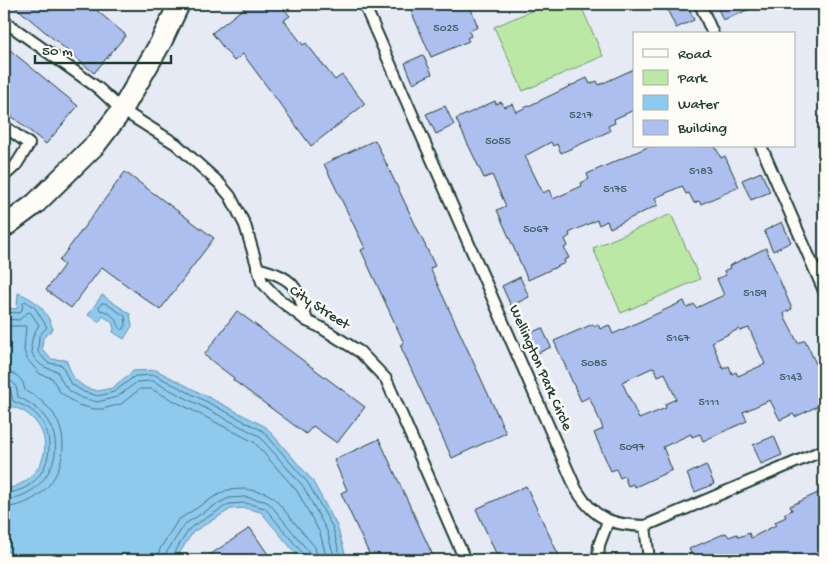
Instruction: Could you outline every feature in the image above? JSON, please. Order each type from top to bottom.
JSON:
[{"type":"street","points":[[4,227],[34,204],[96,144],[122,110],[161,42],[178,4]]},
{"type":"lane","name":"Wellington Park Circle","points":[[364,4],[576,489],[584,502],[596,514],[608,521],[625,526],[645,526],[824,450]]},
{"type":"lane","points":[[700,4],[712,32]]},
{"type":"lane","name":"City Street","points":[[4,21],[98,88],[122,110],[176,144],[219,183],[230,196],[245,225],[262,282],[277,298],[307,321],[360,352],[386,380],[465,560]]},
{"type":"lane","points":[[4,126],[29,144],[16,165],[4,176]]},
{"type":"lane","points":[[762,148],[824,291]]},
{"type":"lane","points":[[257,268],[286,278],[297,290],[307,321]]},
{"type":"lane","points":[[598,560],[599,545],[608,521]]},
{"type":"lane","points":[[645,526],[649,560]]},
{"type":"green space","points":[[547,4],[580,4],[603,56],[523,91],[494,27]]},
{"type":"green space","points":[[671,214],[700,279],[621,313],[593,248]]},
{"type":"water","points":[[18,293],[40,306],[51,323],[53,329],[43,338],[42,349],[51,359],[66,360],[74,379],[86,388],[98,391],[112,388],[133,371],[156,370],[266,427],[312,480],[337,526],[347,560],[301,560],[261,512],[245,508],[231,509],[193,532],[175,560],[4,560],[4,489],[16,486],[27,480],[42,461],[44,450],[44,439],[40,427],[23,411],[7,405],[7,393],[4,382],[4,304],[6,308],[17,309]]},
{"type":"water","points":[[102,295],[130,314],[132,326],[124,339],[113,332],[112,322],[103,316],[99,322],[88,315]]},
{"type":"building","points":[[12,4],[89,4],[126,35],[94,73]]},
{"type":"building","points":[[249,4],[280,4],[290,16],[284,20],[303,45],[306,43],[335,80],[342,75],[365,104],[311,146],[243,54],[234,61],[212,33]]},
{"type":"building","points":[[408,4],[469,4],[478,27],[469,31],[471,36],[467,38],[469,41],[431,57]]},
{"type":"building","points":[[678,4],[687,4],[694,20],[676,28],[667,9]]},
{"type":"building","points":[[716,4],[762,4],[723,20]]},
{"type":"building","points":[[4,45],[78,106],[46,144],[4,110]]},
{"type":"building","points":[[423,55],[432,74],[413,83],[405,63]]},
{"type":"building","points":[[633,69],[633,110],[614,119],[615,123],[608,126],[610,131],[561,153],[557,144],[553,146],[551,142],[525,156],[543,193],[549,190],[553,199],[582,186],[581,183],[589,179],[587,174],[646,148],[716,148],[721,158],[725,156],[739,187],[701,204],[699,201],[694,203],[689,193],[686,194],[682,186],[655,198],[658,205],[610,228],[607,221],[599,225],[597,220],[569,233],[570,236],[565,239],[568,246],[564,248],[569,258],[564,260],[565,263],[528,280],[497,210],[506,206],[492,175],[484,178],[456,119],[495,101],[496,104],[502,102],[504,107],[512,104],[516,112],[587,78],[590,84],[597,81],[599,85]]},
{"type":"building","points":[[445,106],[454,125],[436,134],[426,114]]},
{"type":"building","points":[[375,140],[435,266],[430,268],[506,433],[452,458],[400,345],[404,343],[361,250],[365,248],[324,164]]},
{"type":"building","points":[[125,172],[214,238],[160,310],[102,267],[71,308],[46,290],[64,265],[59,261]]},
{"type":"building","points":[[761,172],[770,192],[751,200],[742,180]]},
{"type":"building","points":[[782,222],[791,242],[773,251],[764,231]]},
{"type":"building","points":[[766,248],[792,309],[784,313],[785,318],[798,343],[805,340],[823,379],[817,381],[821,389],[817,390],[822,401],[817,403],[818,406],[795,417],[793,414],[780,420],[770,400],[743,412],[747,421],[703,441],[700,434],[692,437],[691,434],[663,447],[672,470],[635,487],[633,484],[628,486],[624,476],[620,478],[616,469],[611,471],[594,433],[603,429],[601,423],[589,397],[581,401],[554,341],[593,324],[594,326],[598,324],[600,329],[609,325],[613,334],[684,301],[687,308],[694,304],[696,308],[724,295],[717,279],[726,275],[724,271],[730,268],[729,266]],"holes":[[[749,328],[765,364],[738,376],[736,372],[732,374],[729,366],[723,369],[712,342],[739,329],[740,331]],[[654,367],[658,376],[665,373],[676,399],[665,404],[666,408],[639,419],[622,382]]]},
{"type":"building","points":[[520,277],[529,297],[511,306],[502,286]]},
{"type":"building","points":[[237,311],[365,407],[337,443],[313,426],[306,434],[233,380],[234,378],[204,355]]},
{"type":"building","points":[[542,328],[551,347],[532,356],[523,336]]},
{"type":"building","points":[[774,436],[782,455],[761,464],[753,445]]},
{"type":"building","points":[[379,439],[435,560],[372,560],[341,493],[347,490],[334,460]]},
{"type":"building","points":[[706,465],[714,484],[695,492],[687,474]]},
{"type":"building","points":[[526,486],[561,560],[499,560],[476,509]]},
{"type":"building","points":[[824,490],[824,552],[805,560],[798,560],[795,554],[780,560],[694,560],[689,549],[726,533],[729,537],[737,534],[739,537],[749,533],[751,538],[776,525],[775,522],[786,517],[784,514],[792,510],[790,506]]},
{"type":"building","points":[[250,528],[272,560],[202,560]]}]
